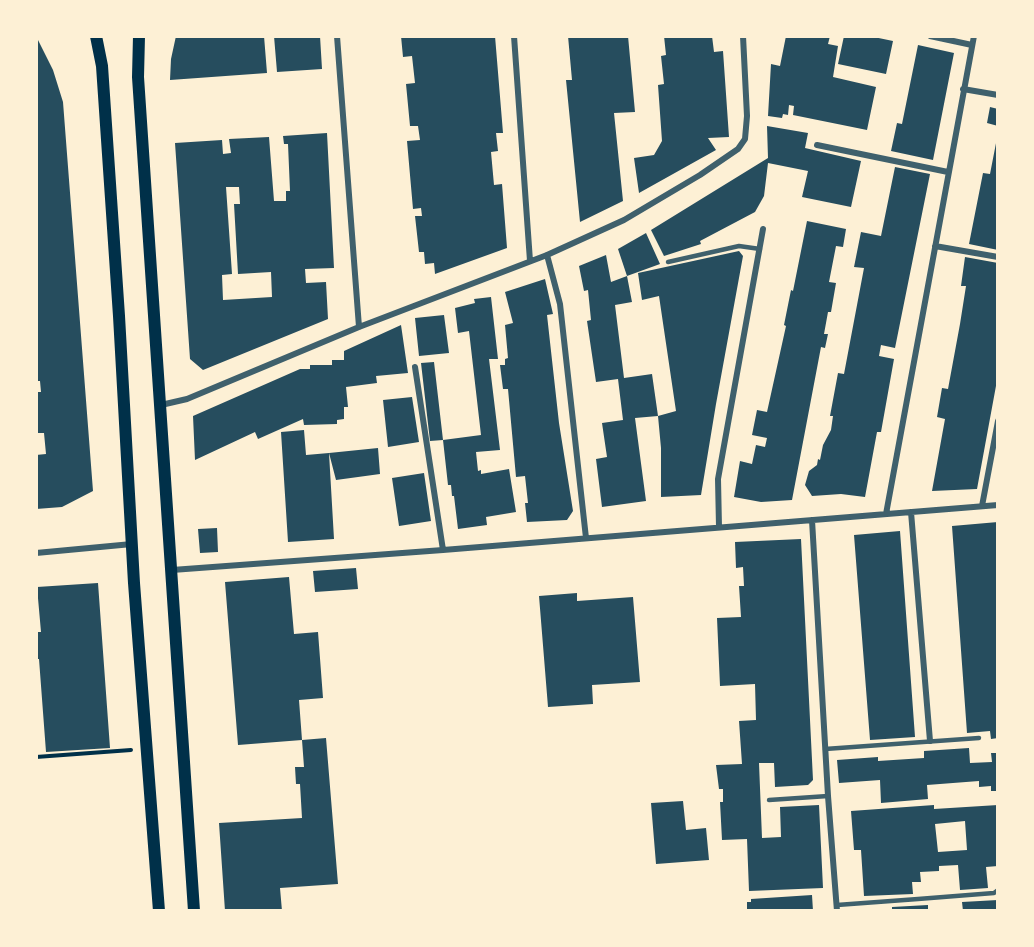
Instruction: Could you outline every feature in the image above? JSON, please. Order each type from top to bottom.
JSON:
[{"type":"main road","points":[[96,36],[102,66],[134,583],[159,911]]},
{"type":"main road","points":[[139,36],[138,77],[194,911]]},
{"type":"street","points":[[337,36],[359,327]]},
{"type":"street","points":[[514,36],[530,261]]},
{"type":"street","points":[[159,405],[187,399],[359,327],[547,255],[624,220],[700,175],[738,149],[745,139],[747,116],[743,36]]},
{"type":"street","points":[[930,36],[972,45]]},
{"type":"street","points":[[886,514],[974,36]]},
{"type":"street","points":[[963,89],[998,95]]},
{"type":"street","points":[[817,145],[948,172]]},
{"type":"street","points":[[719,527],[718,479],[763,229]]},
{"type":"street","points":[[935,246],[998,257]]},
{"type":"street","points":[[547,255],[560,304],[586,538]]},
{"type":"street","points":[[415,367],[443,550]]},
{"type":"street","points":[[982,506],[998,421]]},
{"type":"street","points":[[172,570],[998,505]]},
{"type":"street","points":[[911,512],[930,741]]},
{"type":"street","points":[[812,520],[837,908]]},
{"type":"street","points":[[36,553],[132,544]]},
{"type":"lane","points":[[668,262],[739,246],[760,249]]},
{"type":"lane","points":[[825,749],[979,738]]},
{"type":"lane","points":[[769,800],[828,795]]},
{"type":"lane","points":[[837,908],[994,893],[998,890]]},
{"type":"path","points":[[36,757],[147,749]]},
{"type":"building","points":[[36,36],[53,70],[63,102],[93,491],[62,507],[36,509],[36,455],[46,454],[44,433],[36,433],[36,392],[41,392],[40,381],[36,381]]},
{"type":"building","points":[[176,36],[264,36],[267,73],[170,80],[171,59]]},
{"type":"building","points":[[274,36],[320,36],[322,69],[277,72]]},
{"type":"building","points":[[401,36],[495,36],[503,133],[496,133],[498,151],[491,152],[494,185],[502,184],[507,248],[435,274],[434,263],[425,264],[424,252],[419,252],[415,216],[422,216],[421,208],[413,209],[407,141],[420,140],[418,126],[410,126],[406,84],[415,83],[412,56],[403,57]]},
{"type":"building","points":[[568,36],[628,36],[635,112],[614,113],[623,201],[580,222],[566,80],[572,80]]},
{"type":"building","points":[[664,36],[712,36],[714,52],[723,51],[729,137],[708,138],[716,150],[639,193],[634,158],[654,155],[662,141],[658,85],[664,84],[661,56],[666,55]]},
{"type":"building","points":[[786,36],[830,36],[828,44],[838,46],[833,77],[876,87],[867,130],[793,115],[794,106],[789,105],[788,115],[783,114],[782,118],[768,116],[771,64],[780,66]]},
{"type":"building","points":[[844,36],[869,36],[893,41],[886,74],[838,64]]},
{"type":"building","points":[[918,45],[954,53],[933,160],[891,151],[897,123],[902,124]]},
{"type":"building","points":[[990,107],[998,109],[998,126],[987,123]]},
{"type":"building","points":[[767,126],[808,133],[805,148],[861,161],[851,207],[802,197],[808,171],[768,163],[764,196],[755,212],[700,241],[701,244],[664,256],[651,230],[768,158]]},
{"type":"building","points":[[327,133],[334,268],[305,269],[306,283],[326,282],[328,319],[203,370],[190,359],[175,143],[222,140],[223,154],[231,153],[229,139],[269,137],[274,201],[286,201],[286,191],[290,191],[288,144],[284,144],[283,136]],"holes":[[[226,187],[239,187],[240,204],[234,204],[238,274],[271,272],[272,297],[223,300],[222,275],[232,274]]]},
{"type":"building","points":[[997,138],[998,250],[969,244],[983,173],[990,174]]},
{"type":"building","points":[[895,167],[930,174],[895,348],[881,345],[879,356],[894,359],[881,432],[877,432],[865,497],[841,494],[812,496],[805,485],[809,471],[817,465],[818,459],[820,460],[823,445],[831,430],[833,416],[830,416],[838,373],[844,374],[864,268],[854,267],[861,232],[881,236]]},
{"type":"building","points":[[807,221],[846,229],[843,247],[836,246],[829,282],[836,283],[824,334],[828,334],[825,348],[821,347],[792,500],[761,502],[734,497],[740,461],[752,464],[756,445],[765,447],[767,438],[752,435],[757,410],[767,412]]},
{"type":"building","points":[[646,233],[660,264],[627,276],[618,249]]},
{"type":"building","points":[[739,251],[743,256],[701,495],[661,497],[661,448],[658,416],[676,411],[659,296],[642,300],[638,273]]},
{"type":"building","points":[[606,255],[611,282],[627,276],[632,302],[615,305],[624,378],[652,374],[658,416],[635,418],[646,501],[602,507],[596,459],[607,457],[602,423],[623,420],[618,379],[596,382],[587,321],[591,320],[588,290],[584,291],[579,266]]},
{"type":"building","points":[[965,257],[998,263],[996,331],[998,332],[998,375],[977,489],[932,491],[945,419],[937,417],[942,388],[948,389],[960,324],[966,286],[961,286]]},
{"type":"building","points":[[545,279],[553,314],[547,315],[559,423],[573,511],[567,520],[527,522],[525,503],[528,503],[525,476],[516,477],[508,389],[503,389],[500,365],[505,365],[505,359],[508,358],[505,325],[513,323],[505,292]]},
{"type":"building","points":[[491,297],[498,359],[489,359],[500,450],[476,452],[478,471],[481,470],[481,474],[509,469],[516,512],[486,517],[487,525],[458,529],[454,496],[452,496],[451,485],[448,485],[443,440],[481,435],[469,331],[458,333],[455,308],[475,303],[474,299]]},
{"type":"building","points":[[444,315],[449,353],[419,356],[415,318]]},
{"type":"building","points":[[401,325],[408,373],[376,376],[377,383],[346,387],[348,407],[344,407],[344,419],[337,420],[337,424],[304,425],[303,419],[258,439],[255,432],[195,460],[193,416],[300,369],[310,369],[310,365],[332,365],[332,360],[344,360],[344,351]]},
{"type":"building","points":[[434,362],[443,440],[430,441],[421,363]]},
{"type":"building","points":[[412,397],[419,442],[388,447],[383,400]]},
{"type":"building","points":[[304,430],[306,455],[329,453],[334,539],[288,542],[281,432]]},
{"type":"building","points":[[378,448],[380,474],[336,480],[329,453]]},
{"type":"building","points":[[424,473],[431,521],[399,526],[392,478]]},
{"type":"building","points":[[998,522],[998,738],[991,739],[990,731],[967,733],[952,526]]},
{"type":"building","points":[[217,528],[218,552],[200,553],[198,529]]},
{"type":"building","points":[[900,531],[915,737],[870,740],[854,535]]},
{"type":"building","points":[[801,539],[813,780],[808,785],[775,787],[774,763],[759,763],[762,838],[781,837],[780,807],[819,805],[823,888],[749,891],[747,839],[722,840],[720,802],[723,802],[723,789],[719,789],[716,765],[742,764],[739,721],[756,720],[755,684],[720,686],[717,618],[741,617],[739,586],[744,586],[743,567],[736,568],[735,542]]},
{"type":"building","points":[[356,568],[358,589],[315,592],[313,571]]},
{"type":"building","points":[[289,577],[294,634],[318,632],[323,698],[299,700],[302,740],[238,745],[225,582]]},
{"type":"building","points":[[98,583],[110,748],[46,752],[39,659],[36,659],[37,632],[41,632],[37,587]]},
{"type":"building","points":[[577,593],[577,601],[633,597],[640,682],[592,685],[593,704],[548,707],[539,596]]},
{"type":"building","points":[[326,738],[338,884],[280,888],[282,911],[225,911],[219,823],[302,818],[300,784],[296,784],[295,767],[304,767],[302,740]]},
{"type":"building","points":[[969,748],[970,763],[992,762],[991,753],[998,753],[998,791],[991,791],[991,786],[979,787],[979,781],[927,785],[928,799],[881,803],[880,780],[839,783],[837,760],[878,757],[878,761],[924,758],[924,751]]},
{"type":"building","points":[[683,801],[686,830],[706,828],[709,860],[656,864],[651,803]]},
{"type":"building","points":[[934,805],[934,809],[998,805],[998,866],[986,867],[988,888],[960,890],[958,865],[939,866],[939,871],[920,872],[921,882],[912,882],[913,894],[864,896],[861,850],[854,850],[851,811]],"holes":[[[965,821],[967,850],[938,852],[935,824]]]},
{"type":"building","points":[[812,895],[813,911],[747,911],[747,902],[751,902],[751,899]]},
{"type":"building","points":[[998,900],[998,911],[963,911],[962,902]]},
{"type":"building","points":[[928,905],[928,911],[892,911],[892,907]]}]
